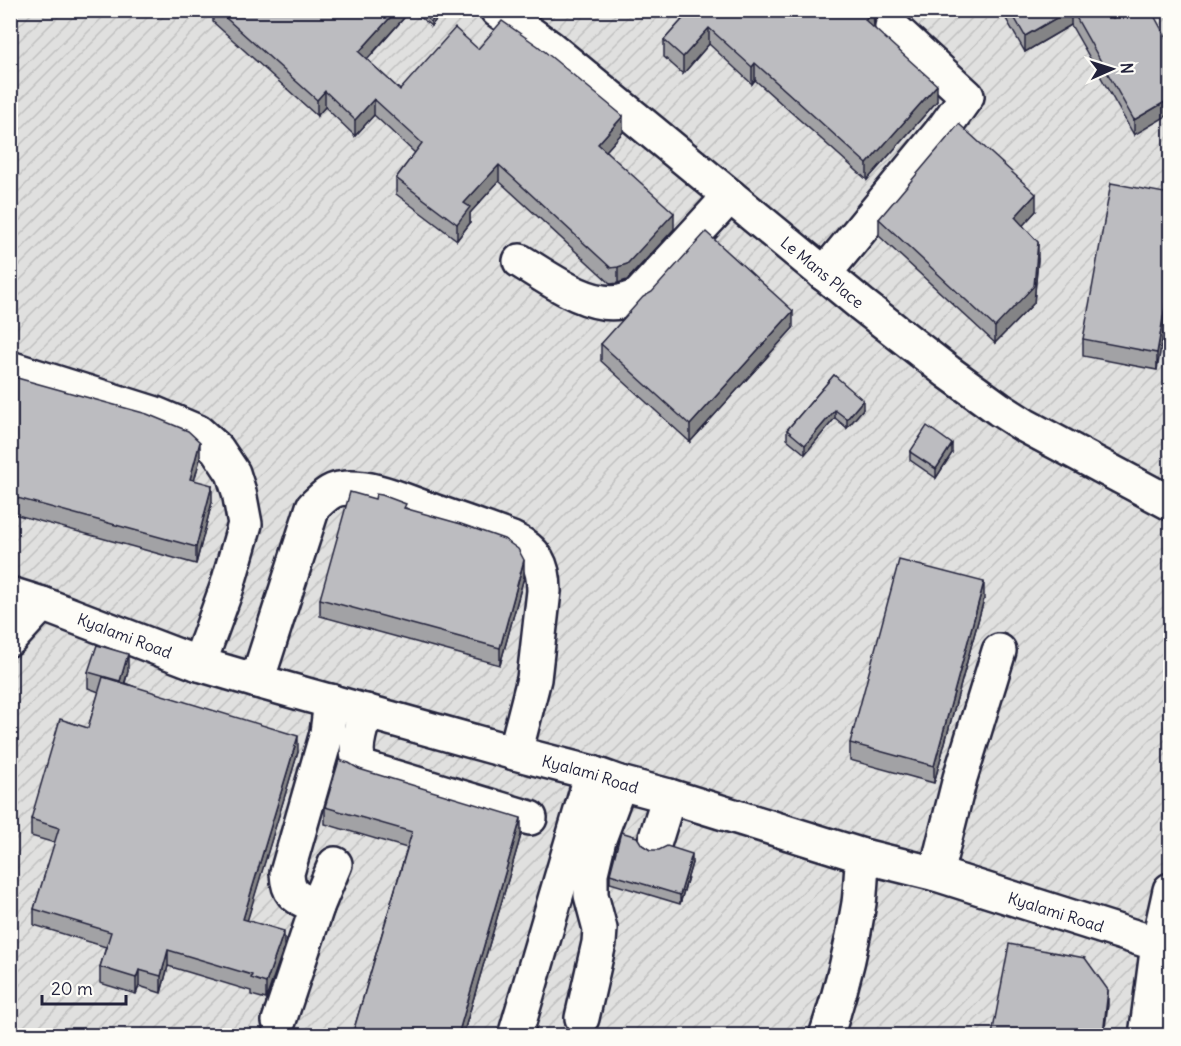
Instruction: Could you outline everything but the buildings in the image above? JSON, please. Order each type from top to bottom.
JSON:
[{"type":"lane","name":"Le Mans Place","points":[[497,10],[549,47],[824,274],[948,372],[1024,425],[1170,503]]},
{"type":"lane","points":[[824,274],[967,96],[892,27]]},
{"type":"lane","points":[[520,261],[581,297],[598,302],[619,303],[638,296],[730,196]]},
{"type":"lane","points":[[10,368],[153,413],[198,432],[217,449],[233,473],[245,524],[227,587],[199,663]]},
{"type":"lane","points":[[257,681],[313,507],[324,496],[336,489],[369,490],[512,539],[528,547],[535,554],[544,583],[534,679],[515,753]]},
{"type":"lane","name":"Kyalami Road","points":[[10,594],[199,663],[257,681],[669,796],[863,856],[936,874],[1164,946]]},
{"type":"lane","points":[[10,639],[42,604]]},
{"type":"lane","points":[[936,874],[960,778],[999,651]]},
{"type":"lane","points":[[317,907],[292,894],[289,890],[287,873],[327,733],[331,701]]},
{"type":"lane","points":[[366,711],[358,739],[357,757],[364,768],[530,818]]},
{"type":"lane","points":[[582,1018],[600,936],[599,920],[591,895],[591,873],[599,839],[606,778]]},
{"type":"lane","points":[[515,1035],[606,778]]},
{"type":"lane","points":[[655,841],[669,796]]},
{"type":"lane","points":[[826,1035],[847,965],[859,903],[863,856]]},
{"type":"lane","points":[[279,1021],[317,907],[335,864]]},
{"type":"lane","points":[[1146,1035],[1164,946],[1170,890]]},
{"type":"shaded area","points":[[11,11],[1170,11],[1170,1035],[11,1035]]}]
